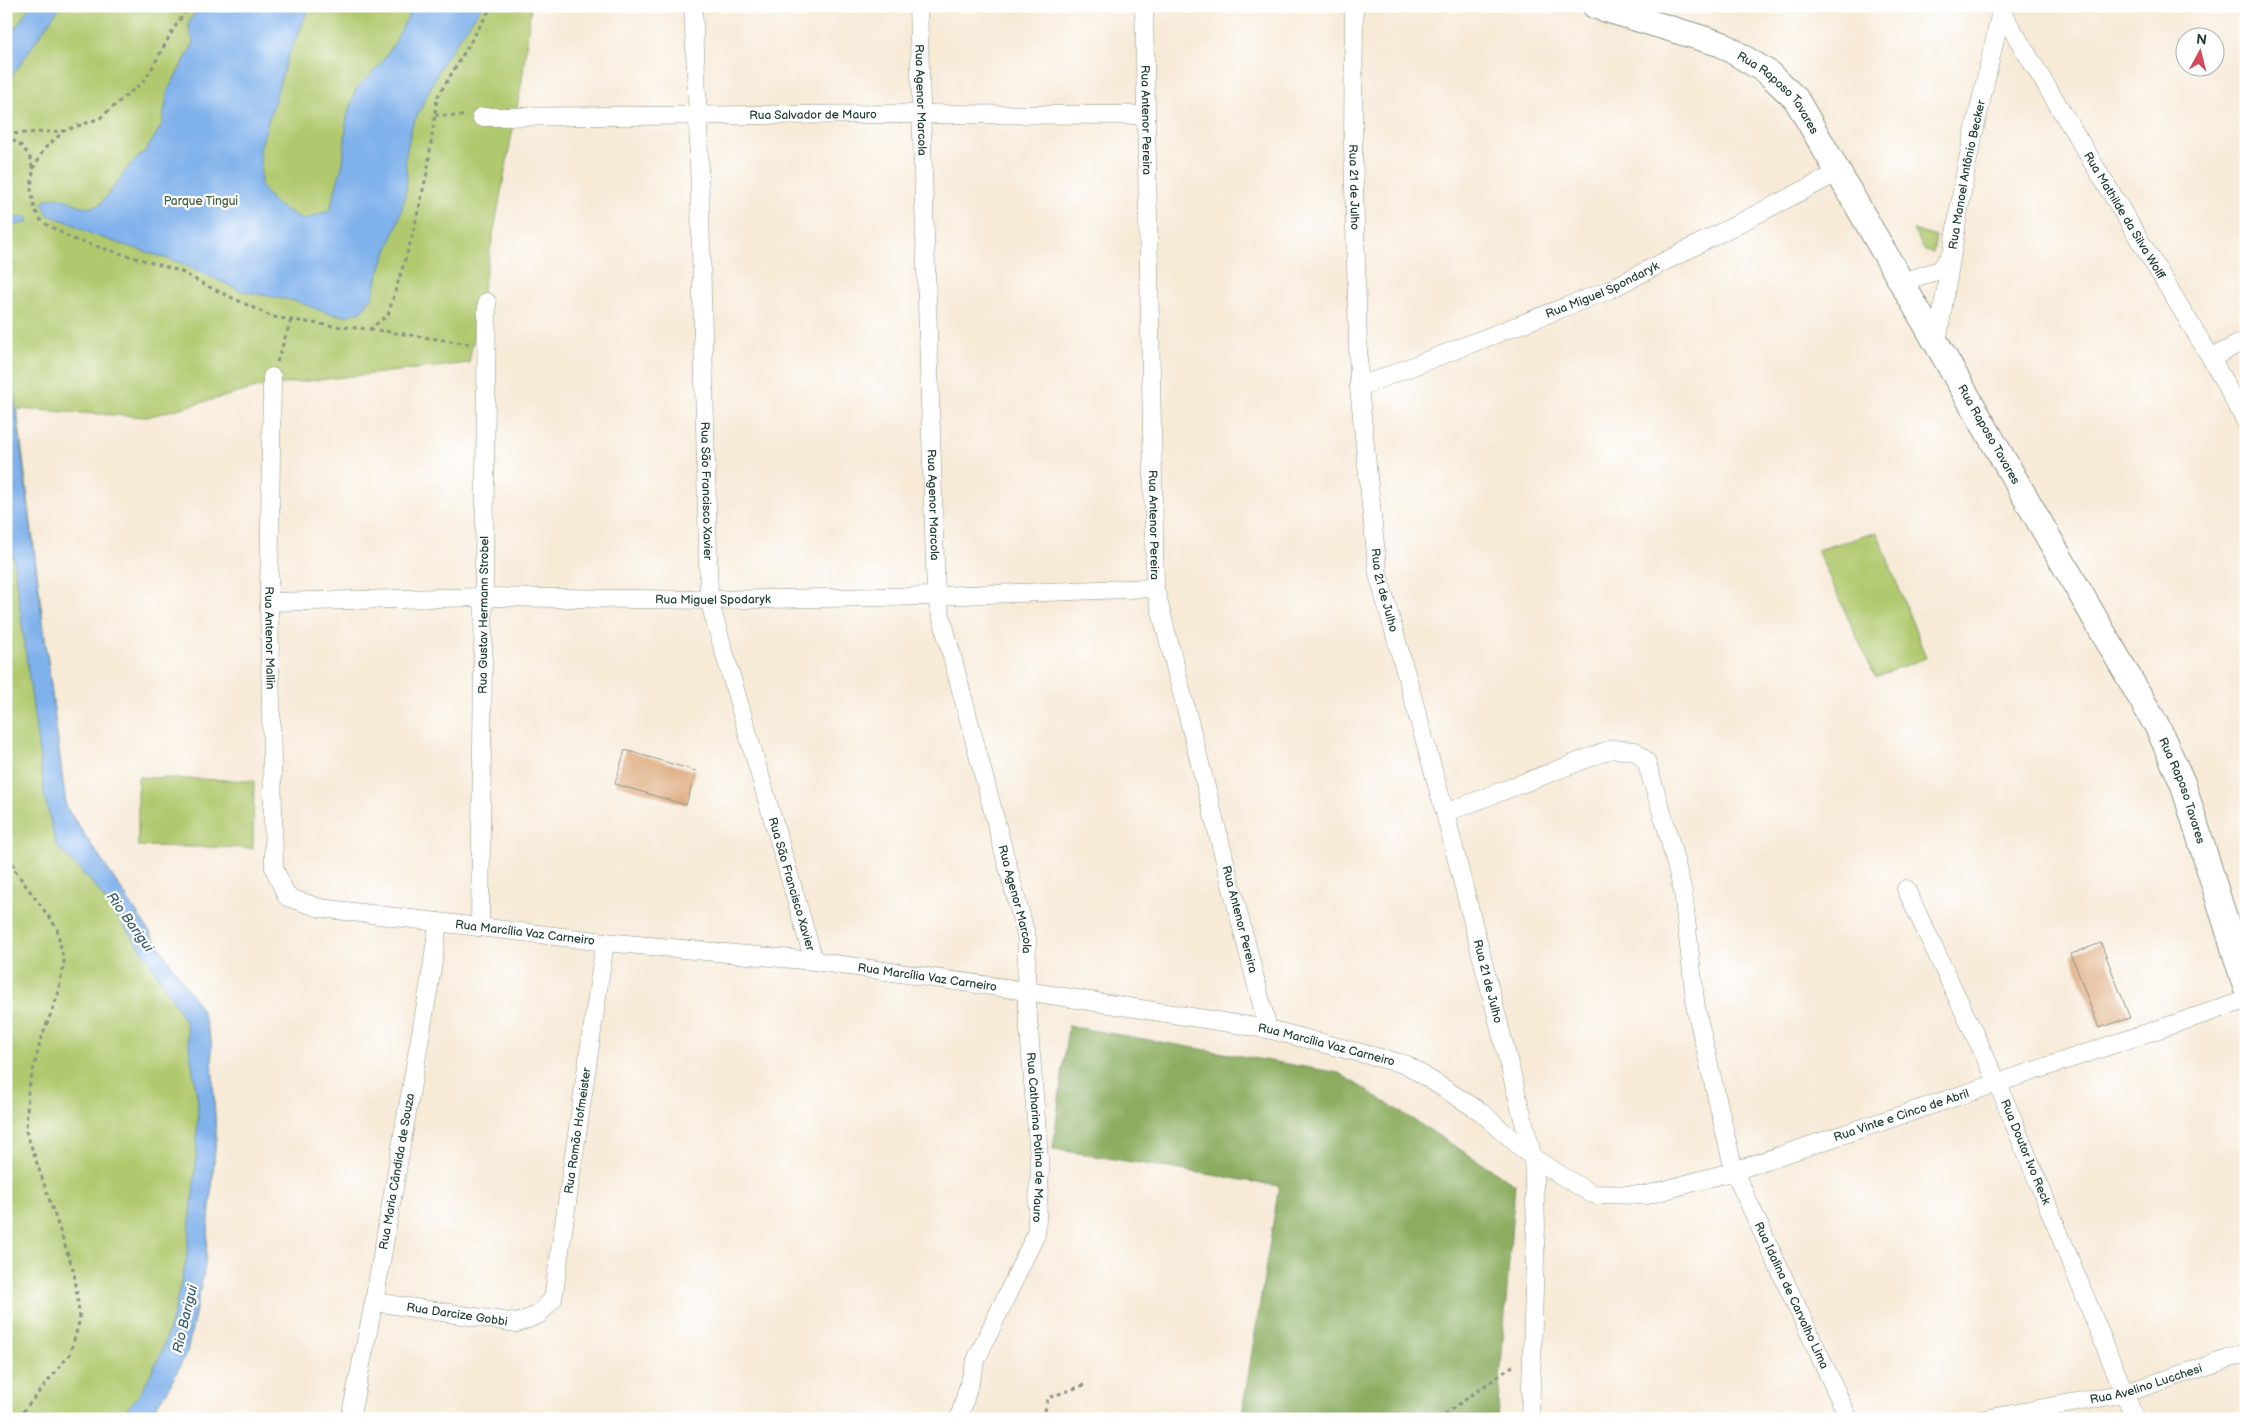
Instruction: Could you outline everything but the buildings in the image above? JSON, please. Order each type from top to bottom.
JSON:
[{"type":"main road","name":"Rua Raposo Tavares","points":[[1595,6],[1721,44],[1767,72],[1796,99],[2158,728],[2183,784],[2246,988]]},
{"type":"street","name":"Rua São Francisco Xavier","points":[[693,6],[698,117],[709,600],[814,961]]},
{"type":"street","name":"Rua Agenor Marcola","points":[[918,6],[936,596],[1027,940],[1026,990]]},
{"type":"street","name":"Rua Antenor Pereira","points":[[1144,6],[1144,115],[1155,588],[1268,1028]]},
{"type":"street","name":"Rua 21 de Julho","points":[[1354,6],[1352,143],[1358,387],[1378,574],[1445,813],[1533,1158]]},
{"type":"street","name":"Rua Manoel Antônio Becker","points":[[1937,343],[1966,168],[2002,9]]},
{"type":"street","name":"Rua Mathilde da Silva Wolff","points":[[2002,9],[2211,358],[2246,422]]},
{"type":"street","name":"Rua Salvador de Mauro","points":[[482,117],[920,114],[1144,115]]},
{"type":"street","name":"Rua Miguel Spondaryk","points":[[1358,387],[1610,290],[1837,173]]},
{"type":"street","points":[[1901,282],[1940,270],[1951,253]]},
{"type":"street","name":"Rua Gustav Hermann Strobel","points":[[480,927],[487,302]]},
{"type":"street","points":[[2211,358],[2246,340]]},
{"type":"street","name":"Rua Antenor Mallin","points":[[272,378],[269,602],[274,868],[287,896]]},
{"type":"street","name":"Rua Miguel Spodaryk","points":[[269,602],[484,597],[709,600],[936,596],[1155,588]]},
{"type":"street","name":"Rua Idalina de Carvalho Lima","points":[[1445,813],[1612,749],[1635,751],[1646,761],[1666,826],[1683,892],[1696,1009],[1734,1171],[1849,1419]]},
{"type":"street","name":"Rua Doutor Ivo Reck","points":[[1906,889],[1998,1084],[2135,1419]]},
{"type":"street","name":"Rua Marcília Vaz Carneiro","points":[[287,896],[320,908],[606,942],[814,961],[1026,990],[1268,1028],[1407,1065],[1481,1112],[1533,1158],[1555,1173]]},
{"type":"street","name":"Rua Maria Cândida de Souza","points":[[350,1419],[374,1302],[432,969],[438,922]]},
{"type":"street","name":"Rua Romão Hofmeister","points":[[538,1315],[553,1299],[606,942]]},
{"type":"street","name":"Rua Catharina Potina de Mauro","points":[[959,1419],[976,1360],[1036,1234],[1040,1171],[1026,990]]},
{"type":"street","name":"Rua Vinte e Cinco de Abril","points":[[1555,1173],[1592,1194],[1647,1195],[1734,1171],[2246,1000]]},
{"type":"street","points":[[1530,1419],[1536,1224],[1533,1158]]},
{"type":"street","name":"Rua Darcize Gobbi","points":[[374,1302],[517,1323],[538,1315]]},
{"type":"street","name":"Rua Avelino Lucchesi","points":[[1986,1419],[2125,1393],[2246,1353]]},
{"type":"path","points":[[6,135],[64,131],[100,118],[146,79],[173,30],[190,6]]},
{"type":"path","points":[[370,329],[388,315],[410,246],[427,173],[437,98],[492,6]]},
{"type":"path","points":[[435,115],[482,117]]},
{"type":"path","points":[[33,170],[44,149],[64,131]]},
{"type":"path","points":[[6,135],[23,147],[30,158],[33,170],[31,190],[35,210],[42,222],[75,240],[180,271],[273,317],[486,346]]},
{"type":"path","points":[[272,378],[291,320]]},
{"type":"path","points":[[6,848],[16,872],[57,928],[64,962],[58,995],[41,1039],[28,1091],[26,1131],[74,1272],[80,1318],[70,1354],[17,1419]]},
{"type":"path","points":[[1438,1419],[1533,1352]]},
{"type":"path","points":[[1043,1419],[1048,1398],[1084,1385]]},
{"type":"green space","name":"Parque Tingui","points":[[6,6],[531,6],[522,81],[469,363],[264,386],[147,417],[17,409],[66,807],[201,1009],[211,1041],[216,1138],[205,1266],[187,1352],[167,1391],[147,1419],[6,1419]]},
{"type":"green space","points":[[1913,230],[1936,237],[1933,253],[1925,251]]},
{"type":"green space","points":[[1877,532],[1926,658],[1875,677],[1817,550]]},
{"type":"green space","points":[[138,777],[254,781],[253,848],[138,846]]},
{"type":"green space","points":[[1068,1026],[1339,1073],[1515,1184],[1497,1419],[1241,1419],[1279,1186],[1053,1149]]},
{"type":"water","points":[[30,6],[60,6],[6,85],[6,42]]},
{"type":"water","points":[[218,6],[310,6],[287,59],[260,149],[261,187],[275,204],[304,220],[330,210],[343,162],[347,116],[356,89],[379,66],[394,44],[413,6],[482,6],[444,60],[412,126],[405,159],[407,179],[405,197],[398,222],[377,278],[373,296],[361,311],[346,316],[328,313],[295,301],[242,291],[178,262],[93,235],[71,223],[48,215],[42,203],[48,199],[59,198],[82,206],[94,207],[100,205],[130,165],[147,149],[162,125],[168,90],[194,43],[190,30],[190,20],[196,12],[210,11]]},
{"type":"water","points":[[26,216],[29,222],[6,227],[6,220]]},
{"type":"water","name":"Rio Barigui","points":[[6,330],[66,807],[201,1009],[211,1041],[216,1138],[205,1266],[187,1352],[167,1391],[146,1419],[118,1419],[140,1394],[160,1356],[173,1316],[186,1261],[196,1164],[198,1102],[185,1021],[147,957],[94,885],[56,845],[45,798],[6,504]]}]
